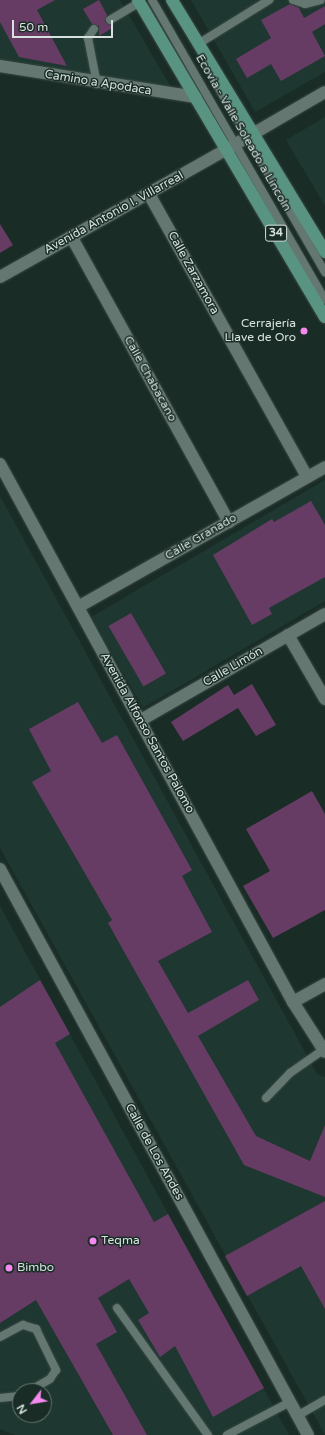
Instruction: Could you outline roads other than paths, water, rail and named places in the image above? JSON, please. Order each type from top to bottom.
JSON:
[{"type":"main road","points":[[172,0],[251,135],[325,252]]},
{"type":"main road","name":"34","points":[[143,1],[196,97],[231,147],[325,317]]},
{"type":"street","name":"Camino a Apodaca","points":[[0,66],[97,84],[196,97]]},
{"type":"street","points":[[251,135],[325,92]]},
{"type":"street","name":"Avenida Antonio I. Villarreal","points":[[0,277],[251,135]]},
{"type":"street","name":"Calle Zarzamora","points":[[149,194],[307,478]]},
{"type":"street","name":"Calle Chabacano","points":[[71,236],[229,522]]},
{"type":"street","name":"Avenida Alfonso Santos Palomo","points":[[0,464],[293,1002],[324,1051]]},
{"type":"street","name":"Calle Granado","points":[[78,607],[325,467]]},
{"type":"street","name":"Calle Limón","points":[[140,720],[325,614]]},
{"type":"street","points":[[288,635],[325,699]]},
{"type":"street","name":"Calle de Los Andes","points":[[0,869],[308,1435]]},
{"type":"street","points":[[293,1002],[325,984]]},
{"type":"lane","points":[[167,0],[251,135],[325,272]]},
{"type":"lane","points":[[198,44],[269,0]]},
{"type":"lane","points":[[293,0],[305,4],[321,0]]},
{"type":"lane","points":[[110,20],[143,1]]},
{"type":"lane","name":"Ecovía - Valle Soleado a Lincoln","points":[[143,1],[325,300]]},
{"type":"lane","points":[[94,29],[88,38],[97,84]]},
{"type":"lane","points":[[266,1098],[290,1073],[324,1051]]},
{"type":"lane","points":[[117,1308],[208,1435]]},
{"type":"lane","points":[[0,1337],[23,1325],[36,1329],[56,1370],[50,1379],[43,1383]]},
{"type":"lane","points":[[0,1398],[12,1397]]},
{"type":"lane","points":[[297,1416],[325,1400]]},
{"type":"lane","points":[[227,1435],[290,1402]]},
{"type":"place","name":"Cerrajería Llave de Oro","points":[[304,331]]},
{"type":"place","name":"Teqma","points":[[93,1241]]},
{"type":"place","name":"Bimbo","points":[[9,1268]]}]
